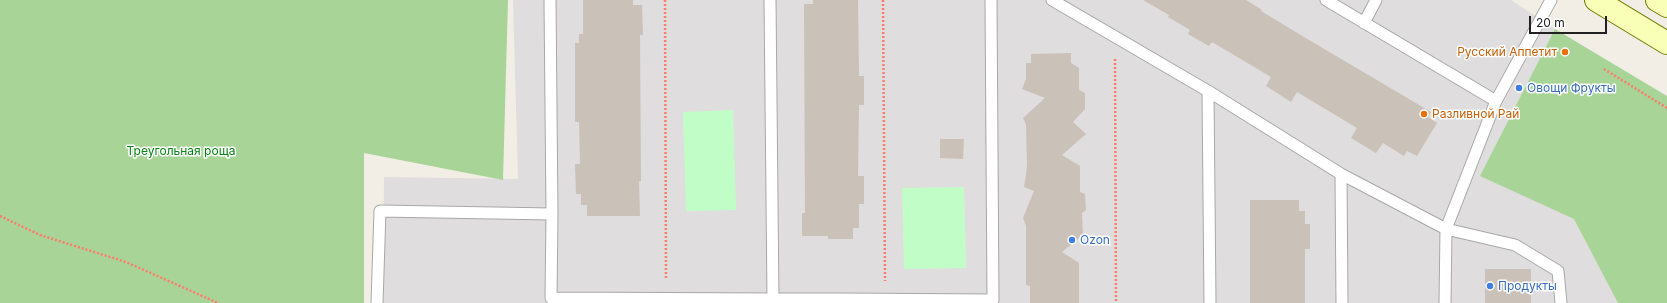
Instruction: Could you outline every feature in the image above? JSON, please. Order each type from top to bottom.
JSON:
[{"type":"main road","points":[[1596,0],[1667,43]]},
{"type":"main road","points":[[1657,0],[1667,6]]},
{"type":"lane","points":[[550,0],[552,214],[551,298],[773,299],[836,301],[885,299],[993,300],[991,0]]},
{"type":"lane","points":[[770,0],[773,299]]},
{"type":"lane","points":[[1052,0],[1208,91],[1342,174],[1446,229],[1515,245],[1558,272],[1561,303]]},
{"type":"lane","points":[[1326,0],[1496,101]]},
{"type":"lane","points":[[1364,23],[1376,0]]},
{"type":"lane","points":[[1445,303],[1446,229],[1496,101],[1551,0]]},
{"type":"lane","points":[[1208,91],[1210,303]]},
{"type":"lane","points":[[1342,174],[1342,303]]},
{"type":"lane","points":[[378,303],[380,211],[552,214]]},
{"type":"path","points":[[665,0],[666,298]]},
{"type":"path","points":[[883,0],[885,299]]},
{"type":"path","points":[[1115,36],[1116,303]]},
{"type":"path","points":[[1604,70],[1667,108]]},
{"type":"path","points":[[0,216],[40,235],[126,262],[218,303]]},
{"type":"shaded area","points":[[513,0],[1511,0],[1590,52],[1619,303],[383,303],[384,177],[518,179]]},
{"type":"green space","name":"Треугольная роща","points":[[0,0],[508,0],[503,180],[364,153],[364,303],[0,303]]},
{"type":"green space","points":[[1555,29],[1667,96],[1667,303],[1618,303],[1574,219],[1480,176]]},
{"type":"green space","points":[[733,110],[736,210],[686,211],[683,112]]},
{"type":"green space","points":[[964,187],[966,268],[904,269],[902,188]]},
{"type":"building","points":[[583,0],[633,0],[633,5],[642,5],[643,35],[640,35],[640,216],[587,216],[587,205],[581,205],[581,194],[576,194],[575,164],[580,164],[579,122],[575,122],[575,43],[579,43],[579,34],[583,34]]},
{"type":"building","points":[[813,0],[858,0],[859,76],[864,76],[864,105],[859,105],[858,176],[864,176],[864,204],[859,204],[859,228],[853,228],[853,239],[828,239],[828,236],[802,236],[802,213],[805,213],[804,4],[813,4]]},
{"type":"building","points":[[1143,0],[1246,0],[1262,10],[1261,11],[1431,112],[1428,117],[1437,123],[1417,156],[1407,151],[1404,156],[1383,143],[1376,153],[1351,138],[1357,128],[1297,92],[1291,102],[1266,86],[1271,77],[1212,42],[1209,46],[1188,34],[1190,30],[1168,17],[1169,15]]},
{"type":"building","points":[[1071,53],[1071,63],[1079,68],[1079,90],[1085,93],[1085,109],[1073,122],[1086,134],[1062,155],[1080,166],[1080,192],[1085,194],[1086,210],[1082,213],[1083,235],[1062,252],[1079,263],[1079,303],[1030,303],[1030,286],[1026,285],[1026,226],[1023,218],[1034,191],[1024,187],[1027,164],[1026,124],[1023,118],[1045,98],[1022,89],[1026,79],[1026,63],[1031,63],[1031,54]]},
{"type":"building","points":[[940,139],[964,139],[963,159],[940,158]]},
{"type":"building","points":[[1250,200],[1299,200],[1299,211],[1305,211],[1305,224],[1310,224],[1310,249],[1305,249],[1305,303],[1250,303]]},
{"type":"building","points":[[1485,269],[1531,269],[1531,303],[1485,303]]},
{"type":"place","name":"Русский Аппетит","points":[[1565,52]]},
{"type":"place","name":"Овощи Фрукты","points":[[1519,88]]},
{"type":"place","name":"Разливной Рай","points":[[1424,114]]},
{"type":"place","name":"Ozon","points":[[1072,240]]},
{"type":"place","name":"Продукты","points":[[1490,286]]}]
